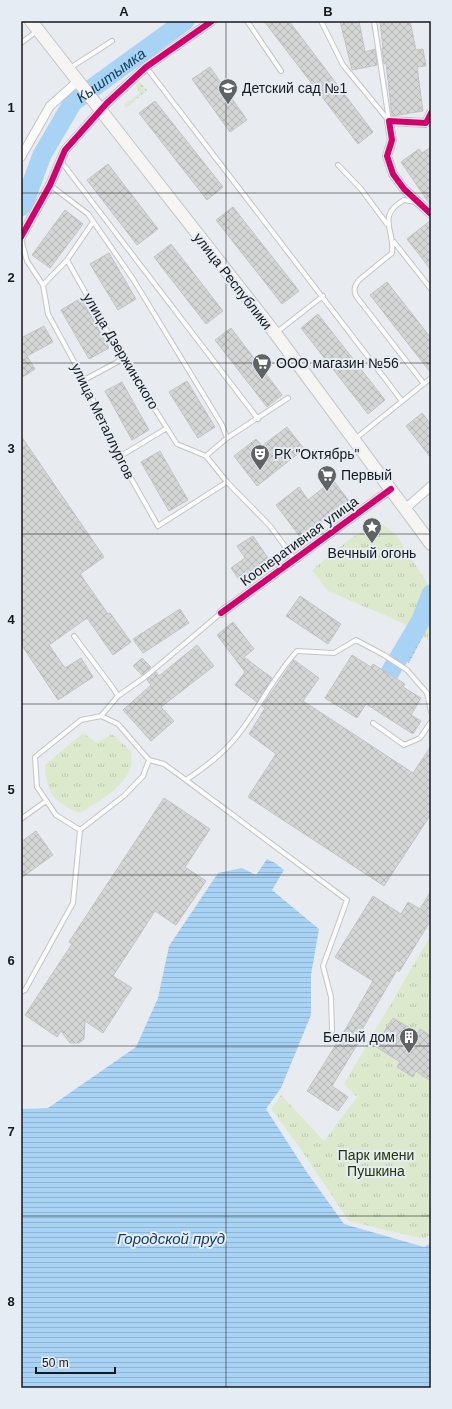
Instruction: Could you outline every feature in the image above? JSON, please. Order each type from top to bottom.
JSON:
[{"type":"main road","name":"улица Республики","points":[[35,26],[275,333],[353,440],[406,508],[431,544]]},
{"type":"street","name":"улица Металлургов","points":[[21,238],[50,185],[65,150],[100,111],[146,67],[212,21]]},
{"type":"street","points":[[21,157],[50,106],[83,89]]},
{"type":"street","points":[[431,113],[426,123],[389,121],[392,140],[387,156],[393,174],[404,189],[431,214]]},
{"type":"street","points":[[406,508],[431,486]]},
{"type":"street","name":"Кооперативная улица","points":[[221,612],[391,490]]},
{"type":"lane","points":[[247,21],[281,71]]},
{"type":"lane","points":[[321,21],[343,65],[389,121]]},
{"type":"lane","points":[[374,21],[389,121]]},
{"type":"lane","points":[[21,43],[35,26]]},
{"type":"lane","points":[[68,70],[112,41]]},
{"type":"lane","points":[[146,67],[402,401]]},
{"type":"lane","points":[[60,160],[258,419]]},
{"type":"lane","points":[[338,165],[361,189],[388,225],[394,242],[431,289]]},
{"type":"lane","points":[[50,185],[88,214],[133,280],[222,425],[227,438]]},
{"type":"lane","points":[[388,225],[388,216],[398,203],[404,200],[420,203]]},
{"type":"lane","points":[[43,285],[67,260],[93,222]]},
{"type":"lane","name":"улица Металлургов","points":[[21,238],[27,261],[43,285],[48,314],[84,380],[119,457],[158,526],[227,482]]},
{"type":"lane","points":[[394,242],[392,253],[360,280],[356,284],[354,290],[356,296],[424,384]]},
{"type":"lane","name":"улица Дзержинского","points":[[67,260],[123,359],[177,444],[206,456]]},
{"type":"lane","points":[[275,333],[323,296]]},
{"type":"lane","points":[[84,380],[123,359]]},
{"type":"lane","points":[[353,440],[431,378]]},
{"type":"lane","points":[[288,398],[227,438],[206,456],[227,482],[270,526],[295,560]]},
{"type":"lane","points":[[119,457],[167,428]]},
{"type":"lane","points":[[101,716],[118,696],[145,677],[221,612]]},
{"type":"lane","points":[[74,636],[118,696]]},
{"type":"lane","points":[[186,780],[216,759],[238,736],[282,667],[297,651],[334,653],[356,640],[384,655],[406,670],[427,693],[431,712]]},
{"type":"lane","points":[[80,830],[56,815],[37,787],[35,757],[81,720],[101,716],[118,724],[149,760],[164,764],[347,900],[323,966],[331,997],[332,1031]]},
{"type":"lane","points":[[373,724],[404,745],[420,738],[431,722]]},
{"type":"lane","points":[[21,992],[25,990],[73,903],[80,830],[125,795],[144,776],[149,760]]},
{"type":"lane","points":[[21,819],[46,801]]},
{"type":"green space","points":[[140,82],[147,90],[126,108],[124,105],[140,93],[136,86],[137,83]]},
{"type":"green space","points":[[379,521],[397,536],[431,589],[431,642],[403,623],[328,591],[312,570],[350,539]]},
{"type":"green space","points":[[83,733],[97,743],[112,734],[131,751],[131,767],[128,775],[117,788],[80,813],[64,805],[53,795],[47,783],[45,765]]},
{"type":"green space","name":"Парк имени Пушкина","points":[[431,935],[431,1233],[424,1239],[349,1221],[300,1148],[271,1109],[281,1095],[324,1141],[357,1097],[344,1084]]},
{"type":"water","points":[[431,581],[431,621],[409,663],[395,653],[414,621]]},
{"type":"water","name":"Городской пруд","points":[[267,859],[284,870],[272,890],[319,929],[311,975],[311,1015],[281,1088],[266,1109],[306,1171],[344,1224],[424,1247],[431,1243],[431,1388],[21,1388],[21,1109],[48,1108],[136,1047],[158,998],[169,946],[218,873],[242,868],[256,875]]},
{"type":"building","points":[[264,21],[289,21],[373,132],[358,144]]},
{"type":"building","points":[[340,21],[359,21],[365,52],[375,49],[377,65],[352,70]]},
{"type":"building","points":[[380,21],[410,21],[416,50],[423,49],[426,66],[417,67],[423,111],[392,116],[386,63],[384,64]]},
{"type":"building","points":[[210,67],[247,120],[230,132],[192,79]]},
{"type":"building","points":[[155,101],[223,187],[207,200],[139,113]]},
{"type":"building","points":[[431,147],[431,206],[401,162],[419,149],[422,153]]},
{"type":"building","points":[[108,164],[158,229],[137,245],[87,180]]},
{"type":"building","points":[[233,207],[299,291],[282,304],[216,220]]},
{"type":"building","points":[[65,210],[83,224],[50,268],[32,255]]},
{"type":"building","points":[[431,220],[431,270],[407,239]]},
{"type":"building","points":[[171,244],[223,311],[206,324],[154,257]]},
{"type":"building","points":[[109,253],[136,299],[118,310],[90,264]]},
{"type":"building","points":[[387,282],[431,338],[431,373],[370,295]]},
{"type":"building","points":[[81,298],[109,348],[89,359],[61,310]]},
{"type":"building","points":[[318,314],[385,400],[368,414],[301,328]]},
{"type":"building","points":[[44,326],[53,342],[27,356],[35,369],[21,378],[21,338]]},
{"type":"building","points":[[231,328],[282,395],[267,407],[215,340]]},
{"type":"building","points":[[187,381],[215,427],[198,438],[169,392]]},
{"type":"building","points":[[122,382],[149,430],[132,440],[105,391]]},
{"type":"building","points":[[422,413],[431,424],[431,458],[406,426]]},
{"type":"building","name":"РК \"Октябрь\"","points":[[287,427],[304,449],[257,486],[234,456],[256,439],[262,446]]},
{"type":"building","points":[[21,436],[104,557],[80,574],[108,614],[110,613],[131,642],[113,655],[87,618],[49,645],[65,668],[81,658],[93,677],[58,700],[21,644]]},
{"type":"building","points":[[160,451],[188,500],[169,511],[141,462]]},
{"type":"building","points":[[333,480],[349,501],[301,538],[276,505],[299,487],[308,500]]},
{"type":"building","points":[[253,536],[270,561],[240,581],[231,568],[245,558],[237,546]]},
{"type":"building","points":[[300,596],[341,624],[328,644],[286,616]]},
{"type":"building","points":[[180,609],[189,623],[143,653],[133,639]]},
{"type":"building","points":[[233,622],[254,649],[244,657],[272,678],[257,702],[235,685],[245,672],[217,635]]},
{"type":"building","points":[[197,645],[214,666],[161,707],[174,721],[151,741],[123,710],[151,685],[147,680],[156,672],[159,676]]},
{"type":"building","points":[[352,655],[371,667],[373,664],[405,684],[403,687],[421,698],[411,715],[421,721],[413,734],[366,704],[357,718],[325,698]]},
{"type":"building","points":[[142,658],[151,667],[142,675],[133,666]]},
{"type":"building","points":[[294,660],[319,678],[303,701],[413,773],[431,746],[431,814],[384,886],[248,797],[276,754],[249,734],[265,708],[262,706]]},
{"type":"building","points":[[164,798],[210,829],[185,867],[206,881],[176,925],[155,911],[113,976],[132,988],[103,1033],[85,1021],[84,1039],[79,1043],[70,1043],[61,1031],[57,1037],[25,1015],[72,944],[69,942]]},
{"type":"building","points":[[36,831],[53,855],[21,878],[21,842]]},
{"type":"building","points":[[431,891],[431,920],[399,972],[397,970],[357,1038],[360,1040],[332,1086],[348,1097],[338,1111],[307,1091],[345,1030],[373,981],[335,957],[373,896],[401,914],[408,902],[420,909]]},
{"type":"building","name":"Белый дом","points":[[393,1018],[418,1033],[420,1029],[431,1036],[431,1081],[416,1071],[413,1077],[397,1067],[400,1062],[375,1046]]},
{"type":"waterway","name":"Кыштымка","points":[[21,207],[25,201],[42,155],[73,102],[185,21]]},
{"type":"waterway","points":[[389,674],[421,620],[431,594]]},
{"type":"cycle path","points":[[21,237],[50,185],[65,150],[107,103],[146,67],[212,21]]},
{"type":"cycle path","points":[[431,113],[426,123],[389,121],[392,140],[387,156],[393,174],[404,189],[431,214]]},
{"type":"cycle path","points":[[221,613],[391,489]]},
{"type":"place","name":"Детский сад №1","points":[[228,105]]},
{"type":"place","name":"ООО магазин №56","points":[[262,380]]},
{"type":"place","name":"РК \"Октябрь\"","points":[[260,471]]},
{"type":"place","name":"Первый","points":[[327,492]]},
{"type":"place","name":"Вечный огонь","points":[[372,544]]},
{"type":"place","name":"Белый дом","points":[[409,1054]]}]
